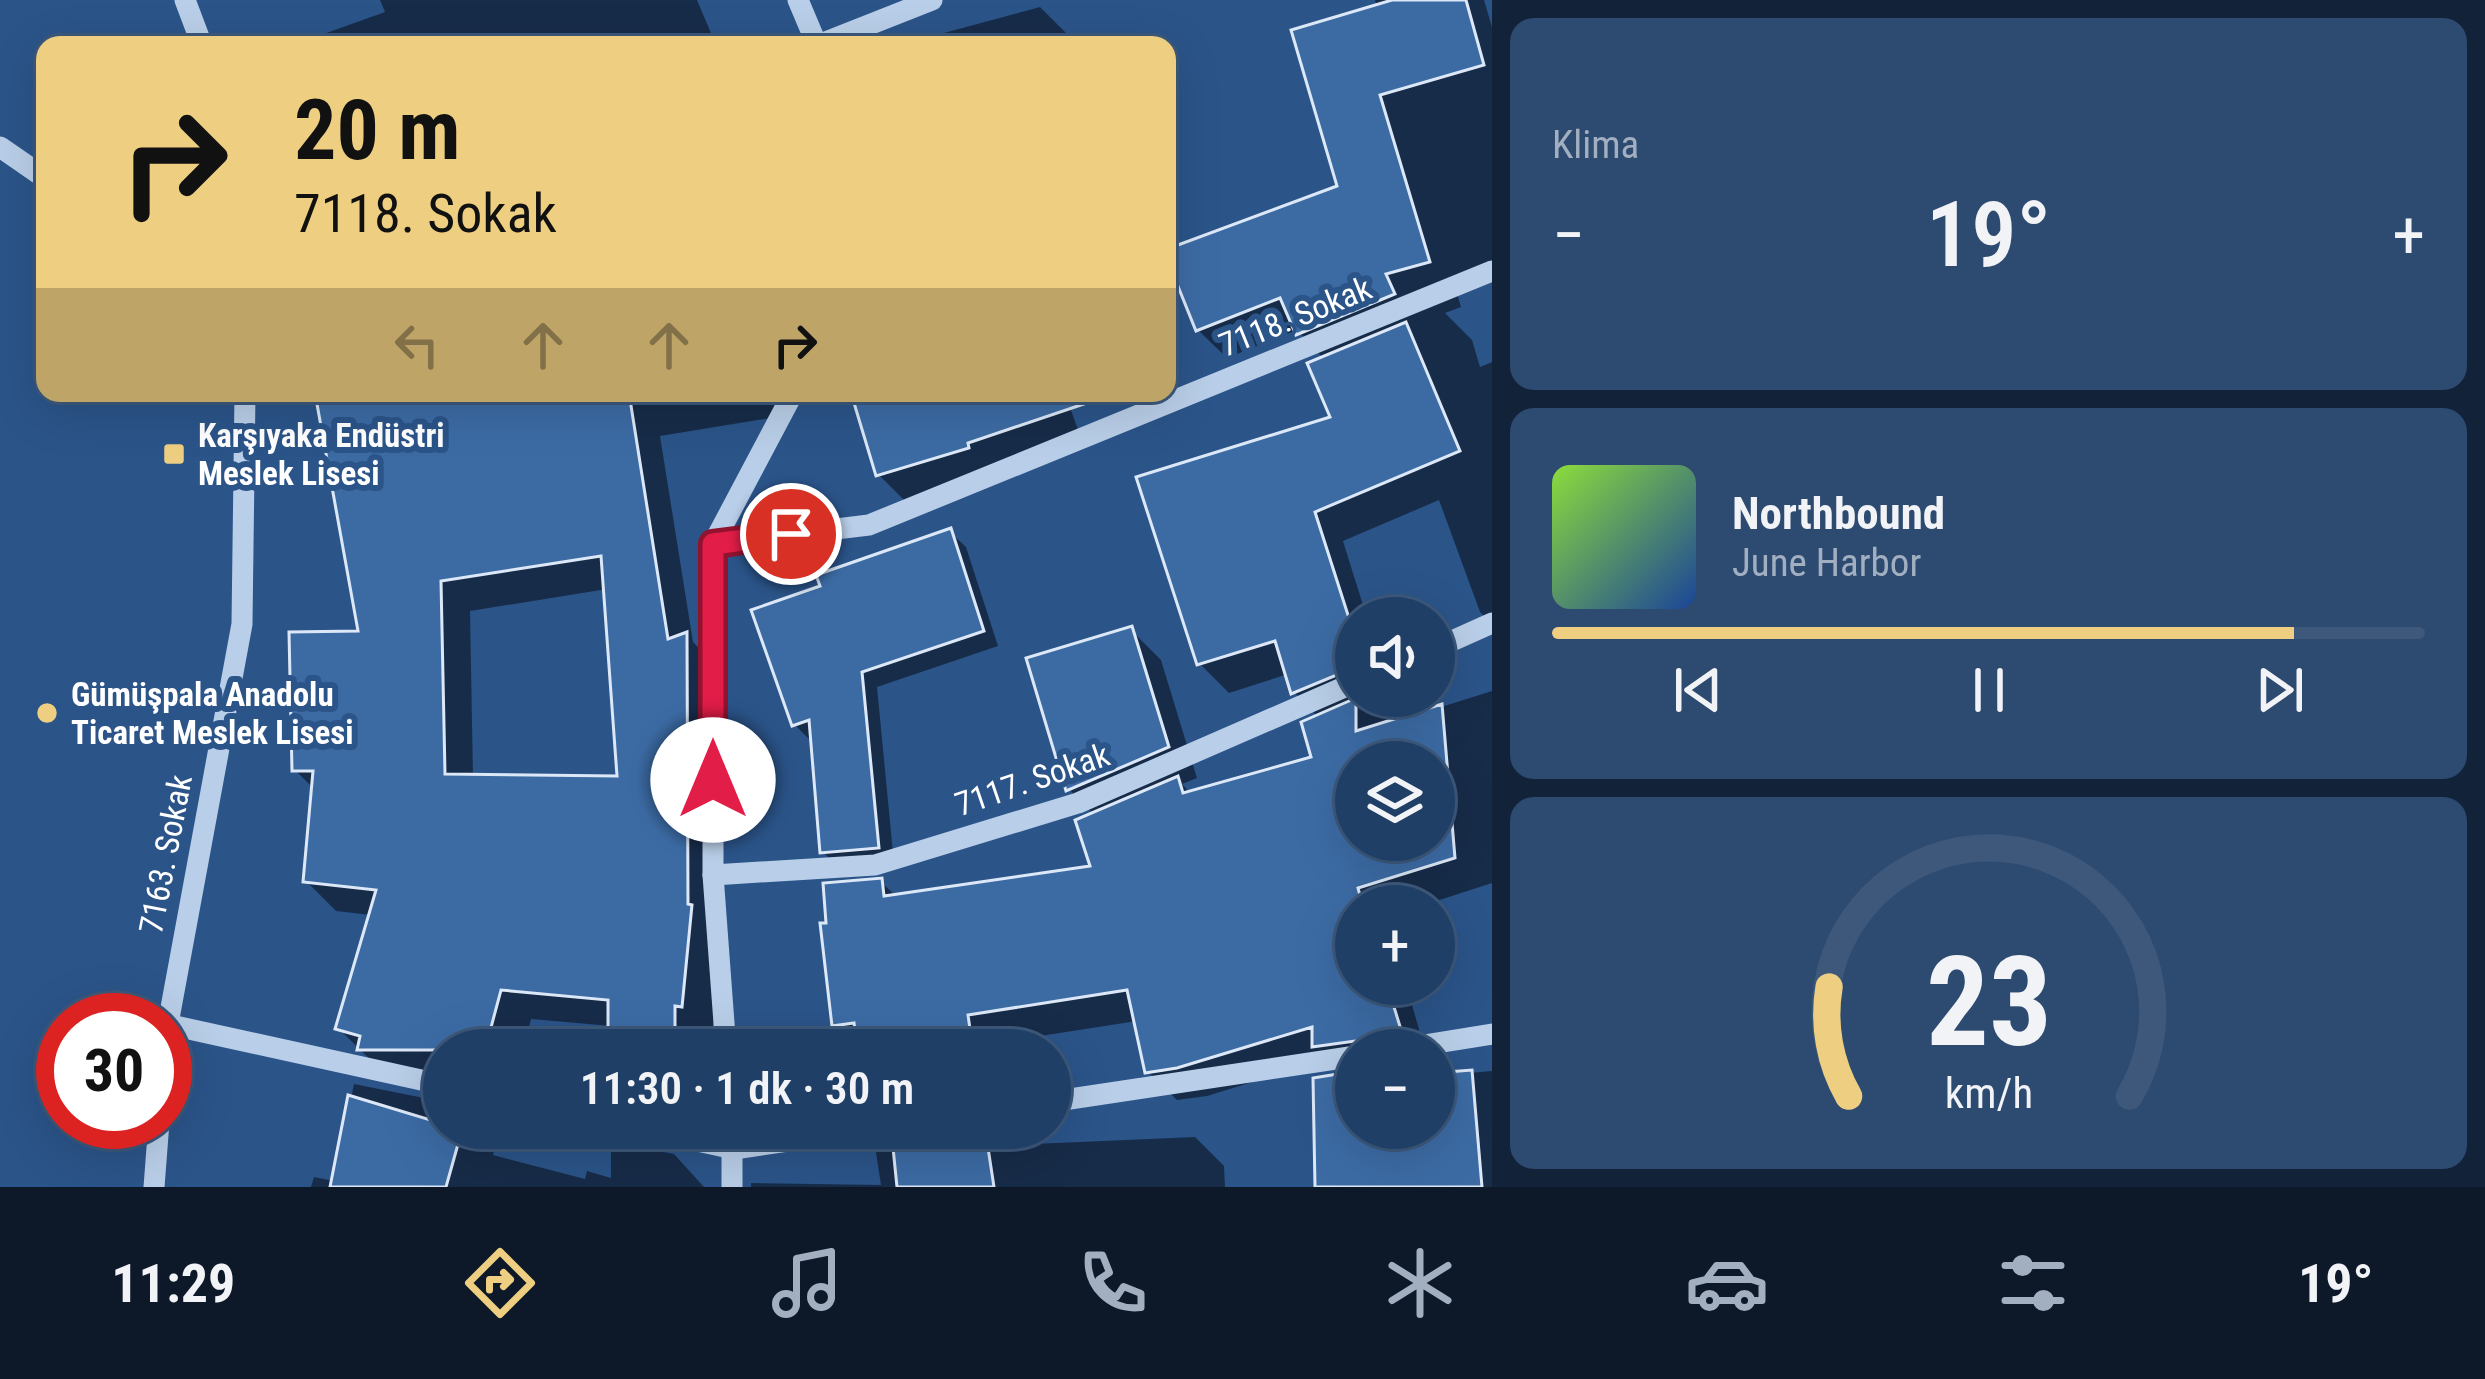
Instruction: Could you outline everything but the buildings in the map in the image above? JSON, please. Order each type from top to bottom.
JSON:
[{"type":"street","points":[[185,0],[199,36]]},
{"type":"street","points":[[799,0],[813,36]]},
{"type":"street","points":[[840,36],[932,0]]},
{"type":"street","points":[[0,147],[36,172]]},
{"type":"street","name":"7118. Sokak","points":[[1176,400],[1492,271]]},
{"type":"street","name":"7163. Sokak","points":[[172,993],[242,624],[245,402]]},
{"type":"street","points":[[724,1029],[713,875],[713,544],[789,402]]},
{"type":"street","name":"7118. Sokak","points":[[713,544],[869,525],[1171,402]]},
{"type":"street","points":[[1455,640],[1492,623]]},
{"type":"street","name":"7117. Sokak","points":[[713,875],[875,865],[1078,803],[1335,691]]},
{"type":"street","points":[[192,1030],[423,1080]]},
{"type":"street","points":[[1455,1040],[1492,1034]]},
{"type":"street","points":[[1071,1099],[1335,1059]]},
{"type":"street","points":[[154,1187],[157,1149]]},
{"type":"street","points":[[732,1187],[733,1149]]},
{"type":"place","name":"Karşıyaka Endüstri Meslek Lisesi","points":[[174,454]]},
{"type":"place","name":"Gümüşpala Anadolu Ticaret Meslek Lisesi","points":[[47,713]]},
{"type":"route","points":[[713,780],[713,544],[791,534]]}]
